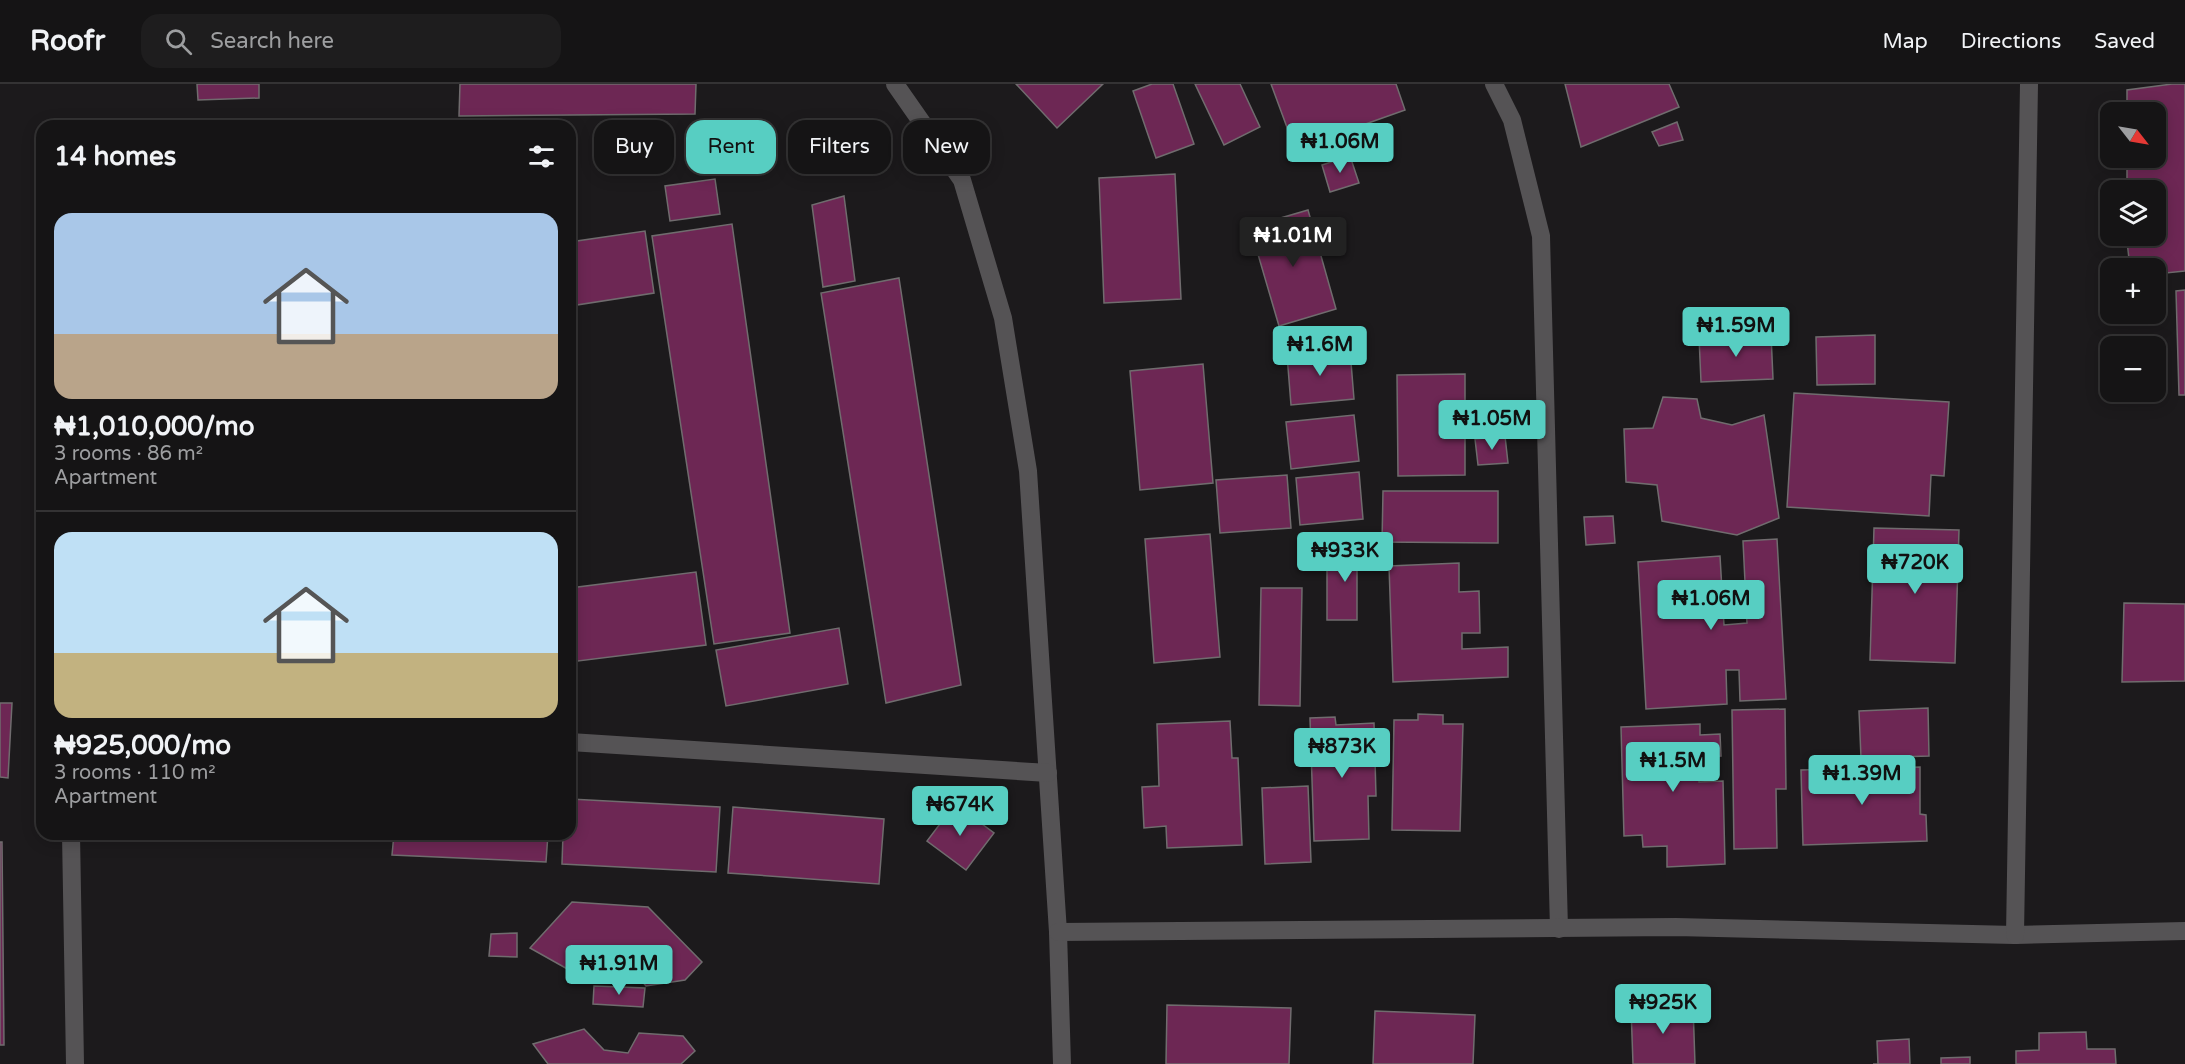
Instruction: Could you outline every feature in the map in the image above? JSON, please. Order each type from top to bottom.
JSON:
[{"type":"street","points":[[895,84],[962,180],[1004,318],[1028,471],[1058,932],[1062,1064]]},
{"type":"street","points":[[1494,84],[1512,120],[1541,236],[1559,929]]},
{"type":"street","points":[[2015,935],[2029,84]]},
{"type":"street","points":[[576,742],[1048,773]]},
{"type":"street","points":[[70,840],[75,1064]]},
{"type":"street","points":[[1058,932],[1676,927],[2015,935],[2185,931]]},
{"type":"building","points":[[197,84],[259,84],[259,98],[198,100]]},
{"type":"building","points":[[460,84],[696,84],[695,114],[459,116]]},
{"type":"building","points":[[1016,84],[1103,84],[1057,128]]},
{"type":"building","points":[[1152,84],[1173,84],[1194,144],[1156,158],[1133,91]]},
{"type":"building","points":[[1195,84],[1240,84],[1260,127],[1224,145]]},
{"type":"building","points":[[1271,84],[1396,84],[1405,110],[1295,149]]},
{"type":"building","points":[[1565,84],[1669,84],[1679,107],[1581,147]]},
{"type":"building","points":[[2185,84],[2185,271],[2166,273],[2166,258],[2129,258],[2128,246],[2166,246],[2166,180],[2127,180],[2127,168],[2166,168],[2166,102],[2127,102],[2127,90]]},
{"type":"building","points":[[1677,122],[1683,140],[1659,146],[1652,132]]},
{"type":"building","points":[[1350,156],[1359,183],[1330,192],[1322,165]]},
{"type":"building","points":[[1175,174],[1181,299],[1104,303],[1099,178]]},
{"type":"building","points":[[715,179],[720,214],[670,221],[665,186]]},
{"type":"building","points":[[844,196],[855,281],[823,287],[812,205]]},
{"type":"building","points":[[1308,210],[1336,309],[1279,326],[1250,227]]},
{"type":"building","points":[[732,224],[790,633],[714,644],[652,236]]},
{"type":"building","points":[[645,231],[654,293],[576,305],[576,241]]},
{"type":"building","points":[[899,278],[961,685],[886,703],[821,293]]},
{"type":"building","points":[[2185,290],[2185,395],[2179,395],[2176,291]]},
{"type":"building","points":[[1771,334],[1773,379],[1701,382],[1699,337]]},
{"type":"building","points":[[1875,335],[1875,384],[1817,385],[1816,337]]},
{"type":"building","points":[[1350,350],[1354,399],[1291,405],[1287,355]]},
{"type":"building","points":[[1203,364],[1213,483],[1140,490],[1130,371]]},
{"type":"building","points":[[1465,374],[1465,475],[1398,476],[1397,375]]},
{"type":"building","points":[[1794,393],[1949,402],[1944,476],[1931,475],[1929,516],[1787,507]]},
{"type":"building","points":[[1663,397],[1697,399],[1701,418],[1732,425],[1764,415],[1779,518],[1737,535],[1662,521],[1657,485],[1626,482],[1624,429],[1653,428]]},
{"type":"building","points":[[1354,415],[1359,461],[1291,469],[1286,422]]},
{"type":"building","points":[[1505,436],[1508,463],[1478,465],[1475,439]]},
{"type":"building","points":[[1359,472],[1363,519],[1300,525],[1296,478]]},
{"type":"building","points":[[1287,475],[1291,528],[1220,533],[1216,480]]},
{"type":"building","points":[[1383,491],[1498,491],[1498,543],[1382,542]]},
{"type":"building","points":[[1613,516],[1615,543],[1586,545],[1584,517]]},
{"type":"building","points":[[1874,528],[1959,530],[1955,663],[1870,660]]},
{"type":"building","points":[[1210,534],[1220,657],[1154,663],[1145,539]]},
{"type":"building","points":[[1777,539],[1786,699],[1740,701],[1739,670],[1726,670],[1727,704],[1646,709],[1638,562],[1720,556],[1724,625],[1747,623],[1743,541]]},
{"type":"building","points":[[1358,547],[1374,547],[1374,566],[1357,566],[1357,620],[1327,620],[1327,554],[1356,554]]},
{"type":"building","points":[[1459,563],[1459,592],[1479,591],[1480,633],[1462,633],[1462,649],[1508,647],[1508,677],[1393,682],[1389,566]]},
{"type":"building","points":[[696,572],[706,645],[576,661],[576,587]]},
{"type":"building","points":[[1261,588],[1302,588],[1300,706],[1259,705]]},
{"type":"building","points":[[2124,603],[2185,604],[2185,681],[2122,682]]},
{"type":"building","points":[[839,628],[848,684],[726,706],[716,650]]},
{"type":"building","points":[[0,703],[12,703],[8,778],[0,777]]},
{"type":"building","points":[[1928,708],[1929,756],[1861,758],[1859,711]]},
{"type":"building","points":[[1785,709],[1786,789],[1776,789],[1777,848],[1734,849],[1732,710]]},
{"type":"building","points":[[1418,714],[1443,715],[1443,724],[1463,724],[1460,831],[1392,830],[1394,720],[1418,720]]},
{"type":"building","points":[[1335,717],[1336,725],[1374,723],[1376,796],[1368,796],[1369,839],[1314,841],[1310,718]]},
{"type":"building","points":[[1230,721],[1232,758],[1238,758],[1242,845],[1167,848],[1166,826],[1144,828],[1142,787],[1159,786],[1157,724]]},
{"type":"building","points":[[1700,724],[1700,735],[1720,734],[1721,756],[1699,757],[1699,782],[1723,781],[1725,864],[1667,867],[1667,846],[1643,847],[1642,835],[1624,836],[1621,727]]},
{"type":"building","points":[[1920,767],[1920,814],[1926,815],[1927,841],[1803,845],[1801,770]]},
{"type":"building","points":[[1308,786],[1311,862],[1265,864],[1262,788]]},
{"type":"building","points":[[576,799],[720,807],[716,872],[562,864],[563,840],[576,840]]},
{"type":"building","points":[[955,804],[994,833],[966,870],[927,841]]},
{"type":"building","points":[[733,807],[884,819],[879,884],[728,873]]},
{"type":"building","points":[[393,840],[548,840],[546,862],[392,855]]},
{"type":"building","points":[[0,842],[2,842],[4,1045],[0,1045]]},
{"type":"building","points":[[572,902],[648,907],[702,962],[685,980],[646,986],[625,961],[604,965],[587,980],[530,948]]},
{"type":"building","points":[[517,933],[517,957],[489,956],[491,934]]},
{"type":"building","points":[[594,986],[645,988],[643,1007],[593,1004]]},
{"type":"building","points":[[1167,1005],[1291,1008],[1289,1064],[1166,1064]]},
{"type":"building","points":[[1693,1005],[1695,1064],[1633,1064],[1631,1007]]},
{"type":"building","points":[[1375,1011],[1475,1015],[1473,1064],[1373,1064]]},
{"type":"building","points":[[584,1029],[604,1050],[628,1053],[639,1033],[683,1036],[695,1051],[681,1064],[548,1064],[533,1044]]},
{"type":"building","points":[[2086,1032],[2087,1049],[2115,1049],[2116,1064],[2016,1064],[2016,1051],[2039,1050],[2039,1033]]},
{"type":"building","points":[[1909,1039],[1910,1064],[1878,1064],[1877,1041]]},
{"type":"building","points":[[1970,1057],[1970,1064],[1941,1064],[1941,1058]]}]
